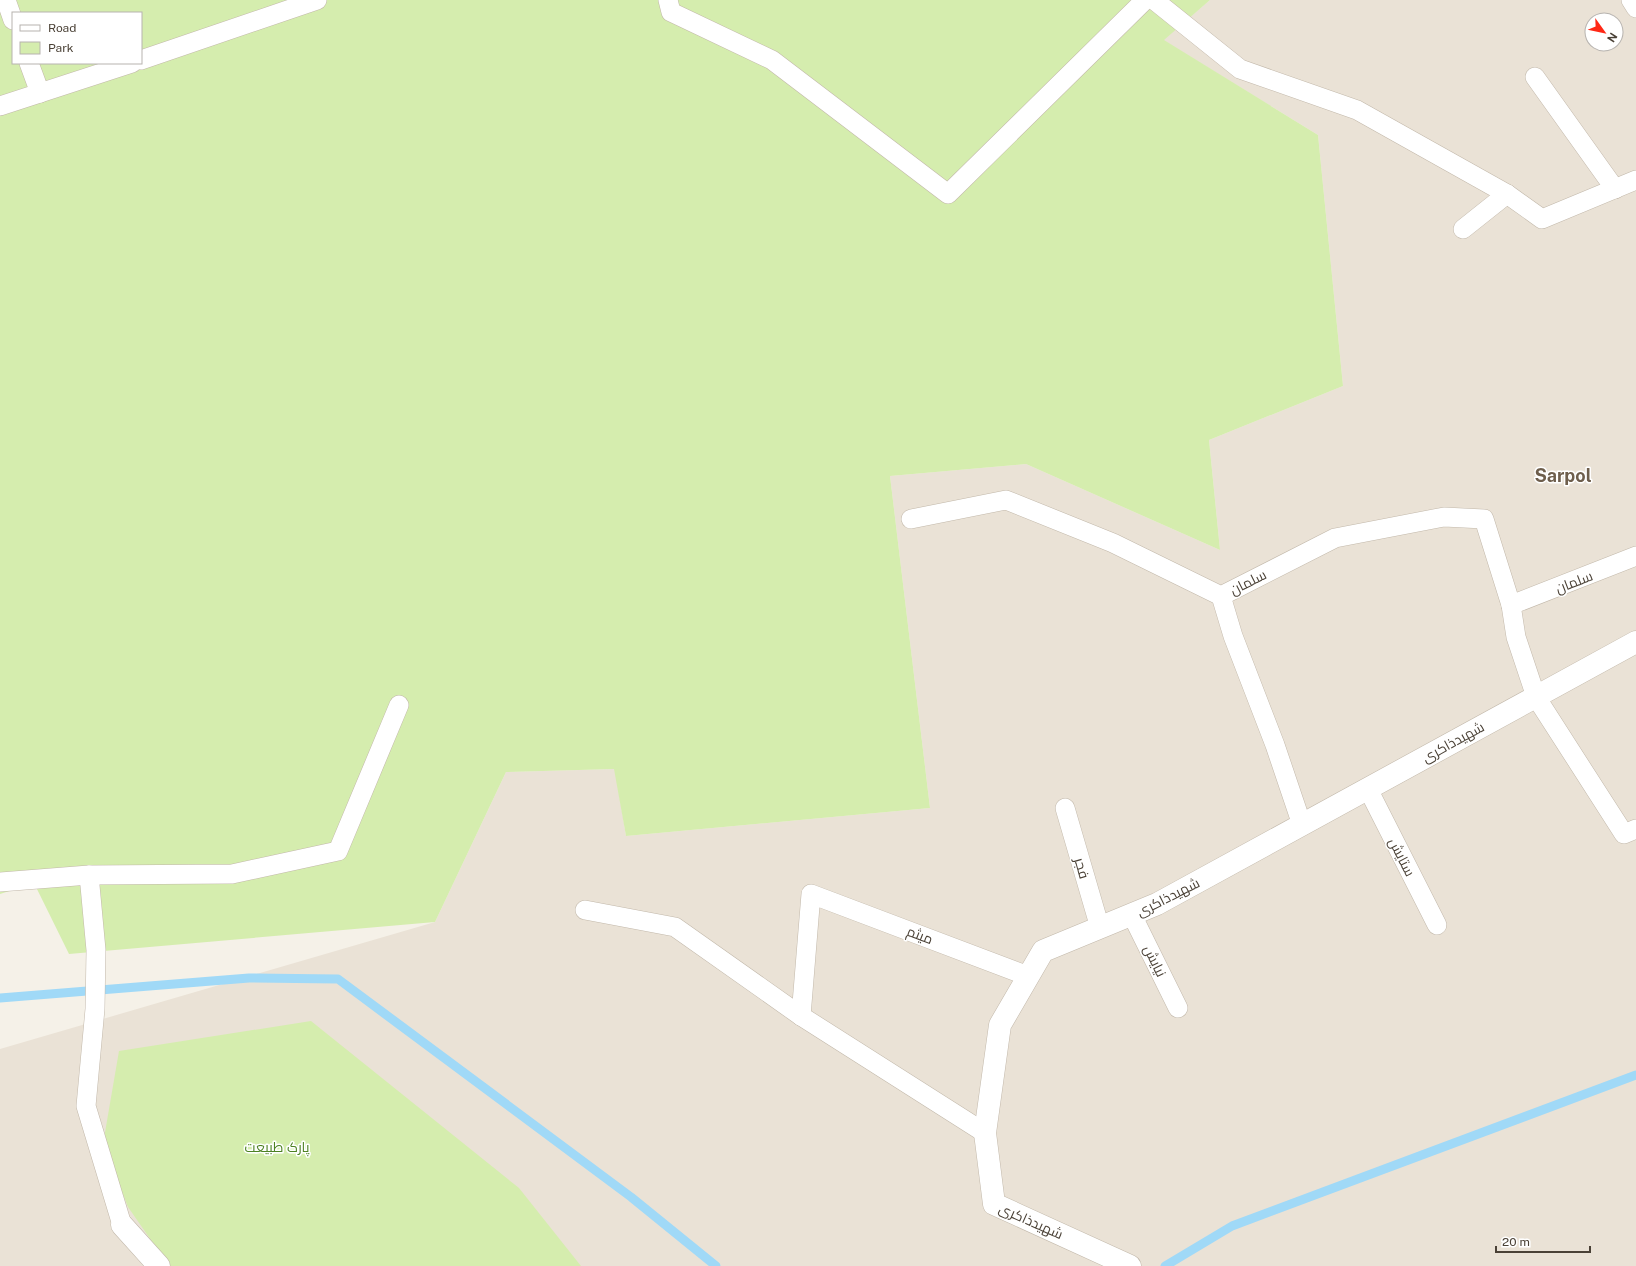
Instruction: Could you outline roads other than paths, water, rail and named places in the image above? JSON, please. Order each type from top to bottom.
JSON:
[{"type":"street","name":"شهیدذاکری","points":[[1121,1262],[994,1204],[985,1133],[1000,1025],[1044,951],[1157,904],[1636,642]]},
{"type":"street","points":[[122,1225],[159,1266]]},
{"type":"lane","points":[[6,0],[12,17]]},
{"type":"lane","points":[[142,60],[317,0]]},
{"type":"lane","points":[[668,0],[671,12],[772,60],[948,194],[1145,0]]},
{"type":"lane","points":[[1154,0],[1240,68],[1357,110],[1507,194],[1542,219],[1636,180]]},
{"type":"lane","points":[[1631,0],[1636,8]]},
{"type":"lane","points":[[29,64],[40,93]]},
{"type":"lane","points":[[0,106],[129,64]]},
{"type":"lane","points":[[1535,77],[1615,189]]},
{"type":"lane","points":[[1463,229],[1507,194]]},
{"type":"lane","name":"سلمان","points":[[911,519],[1006,500],[1113,543],[1221,596],[1335,538],[1444,517],[1484,519],[1511,605],[1516,637],[1536,697],[1624,834],[1636,829]]},
{"type":"lane","name":"سلمان","points":[[1511,605],[1636,556]]},
{"type":"lane","points":[[1221,596],[1233,636],[1275,745],[1302,825]]},
{"type":"lane","points":[[0,882],[89,875],[232,874],[338,851],[399,705]]},
{"type":"lane","name":"ستایش","points":[[1368,789],[1437,925]]},
{"type":"lane","name":"فجر","points":[[1065,808],[1100,928]]},
{"type":"lane","points":[[89,875],[96,950],[95,1009],[86,1106],[122,1225]]},
{"type":"lane","name":"میثم","points":[[801,1016],[811,894],[1028,976]]},
{"type":"lane","points":[[585,910],[675,928],[801,1016],[985,1133]]},
{"type":"lane","name":"نیایش","points":[[1132,915],[1178,1008]]},
{"type":"waterway","points":[[0,998],[249,978],[338,979],[631,1197],[716,1266]]},
{"type":"waterway","points":[[1165,1266],[1232,1226],[1636,1075]]},
{"type":"district","name":"Sarpol","points":[[1563,475]]},
{"type":"park label","name":"پارک طبیعت","points":[[277,1147]]}]
